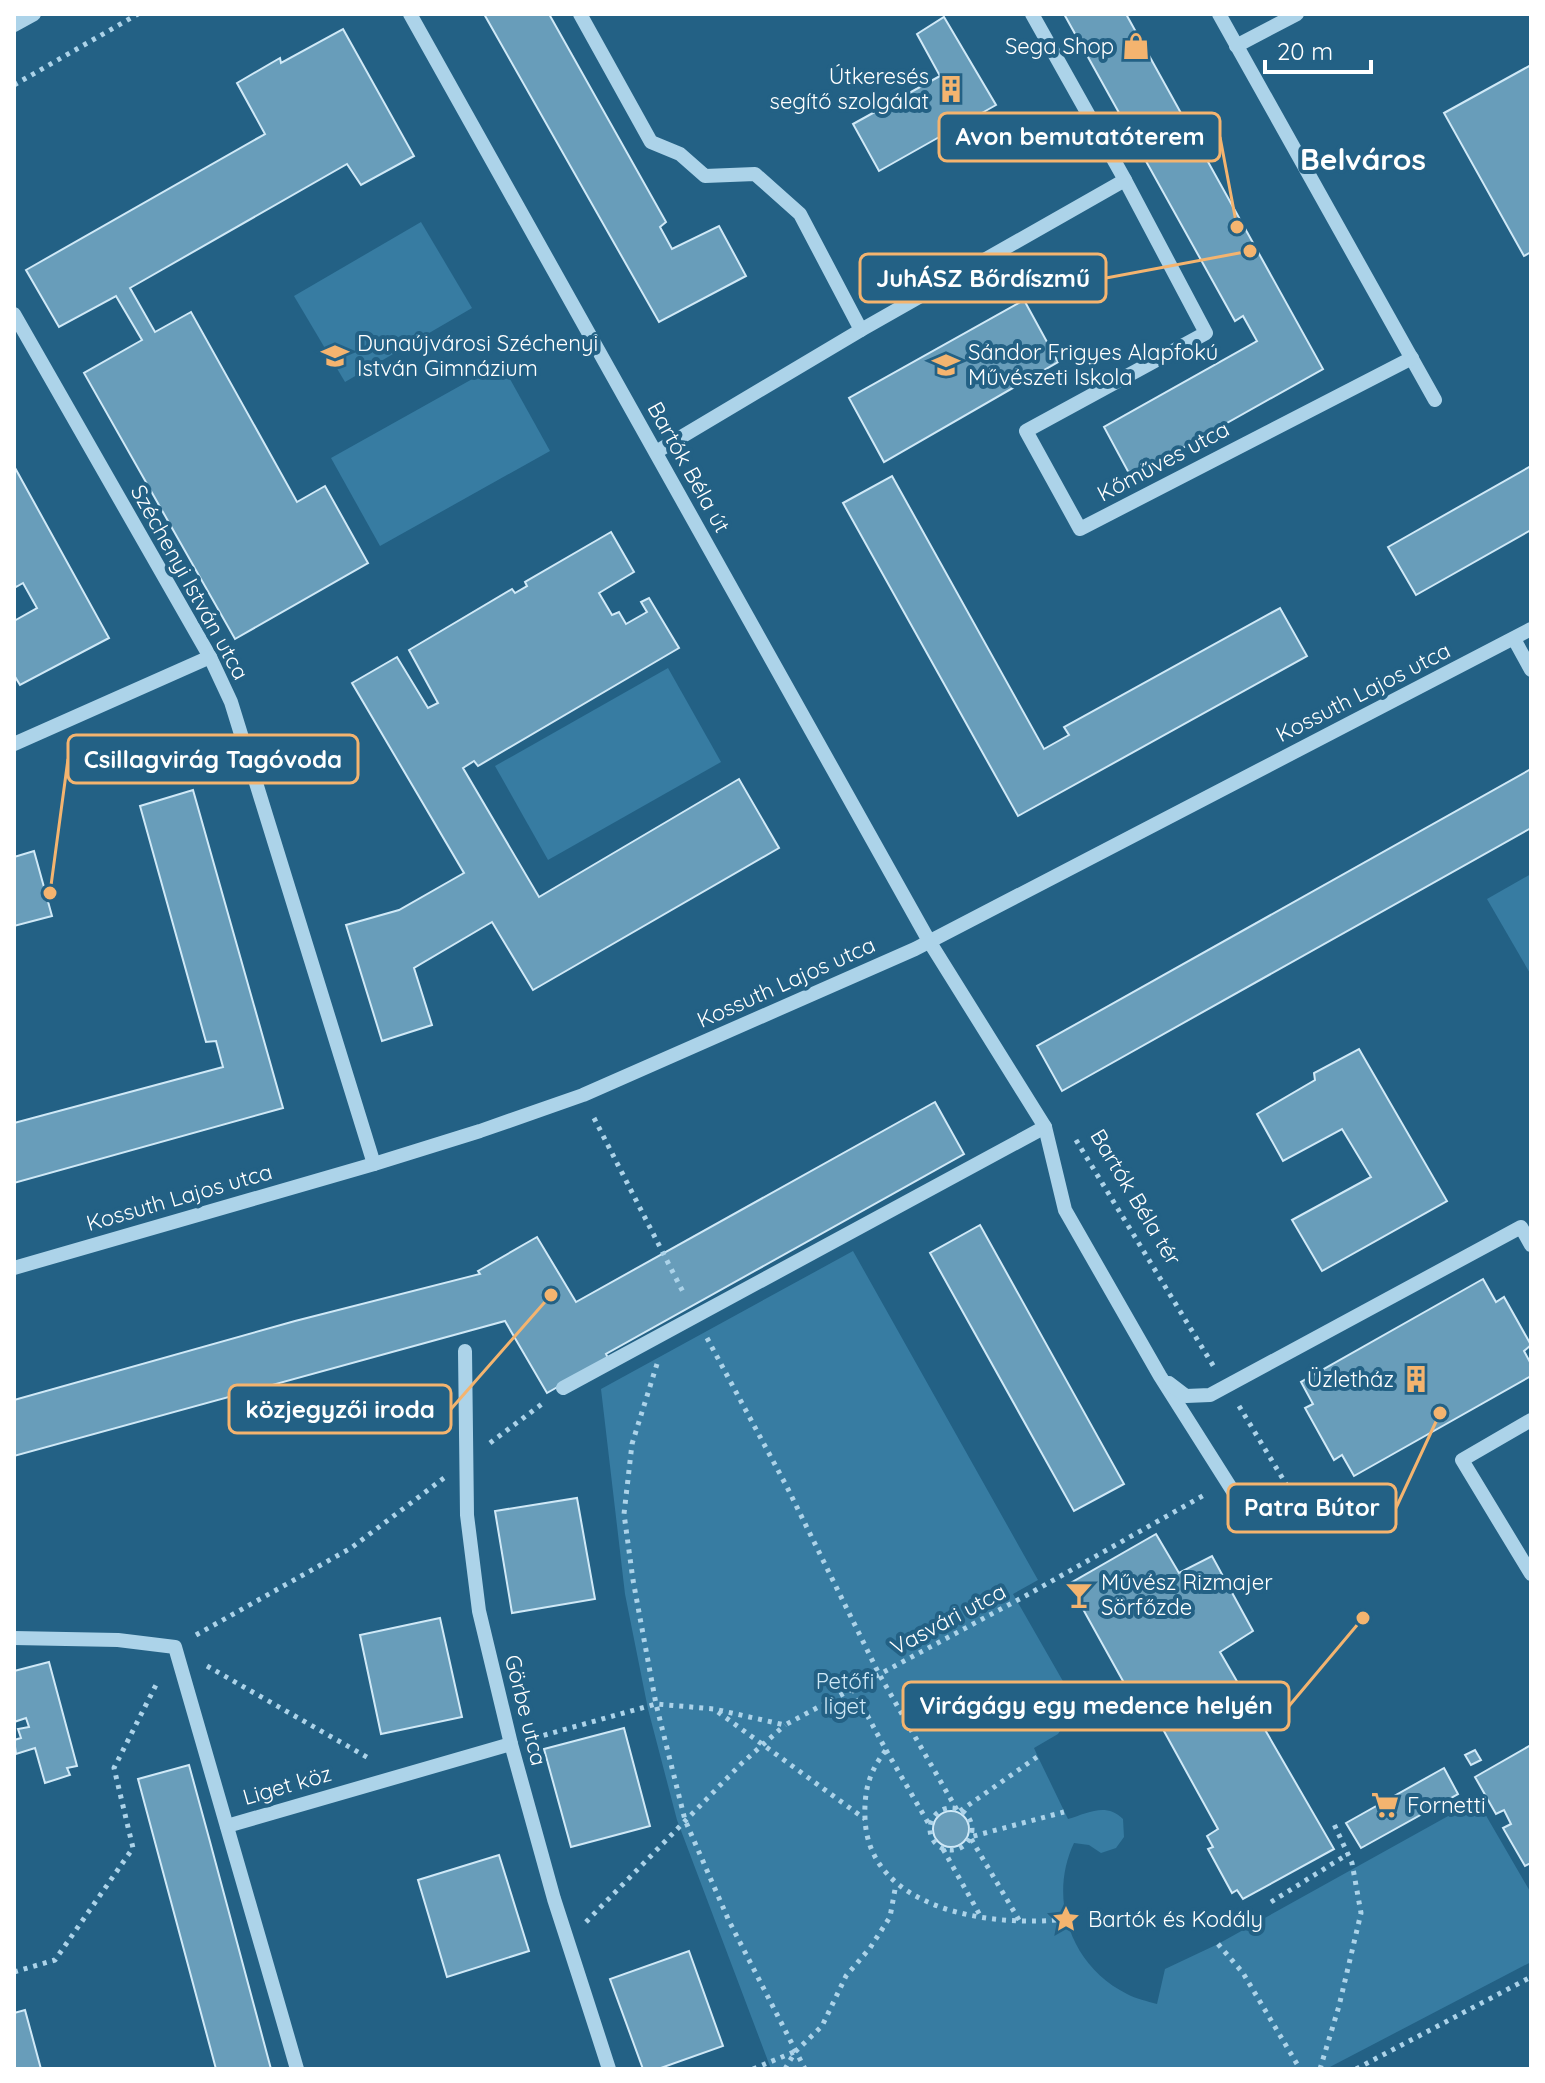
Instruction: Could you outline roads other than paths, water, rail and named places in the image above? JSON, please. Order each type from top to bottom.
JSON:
[{"type":"street","points":[[14,25],[34,14]]},
{"type":"street","name":"Bartók Béla út","points":[[410,14],[929,941]]},
{"type":"street","points":[[580,14],[651,142],[680,154],[705,176],[755,174],[800,214],[861,330]]},
{"type":"street","points":[[656,452],[861,330],[1125,180],[1032,14]]},
{"type":"street","points":[[1219,14],[1435,400]]},
{"type":"street","points":[[1236,46],[1297,14]]},
{"type":"street","name":"Kőműves utca","points":[[1125,180],[1206,333],[1026,431],[1080,529],[1412,358]]},
{"type":"street","name":"Széchenyi István utca","points":[[14,314],[210,657],[231,702],[374,1164]]},
{"type":"street","name":"Kossuth Lajos utca","points":[[14,1268],[374,1164],[583,1095],[929,941],[1531,629]]},
{"type":"street","points":[[1514,639],[1531,670]]},
{"type":"street","points":[[14,744],[210,657]]},
{"type":"street","points":[[929,941],[1045,1127],[1065,1210],[1160,1376],[1241,1504]]},
{"type":"street","points":[[563,1388],[1045,1127]]},
{"type":"street","points":[[1160,1376],[1186,1396],[1210,1395],[1521,1227],[1531,1245]]},
{"type":"street","name":"Görbe utca","points":[[465,1351],[467,1515],[479,1611],[511,1744],[554,1899],[609,2069]]},
{"type":"street","points":[[1531,1420],[1462,1460],[1531,1574]]},
{"type":"street","points":[[14,1638],[118,1640],[175,1647],[227,1826]]},
{"type":"street","name":"Liget köz","points":[[297,2069],[227,1826],[511,1744]]},
{"type":"place","name":"Sega Shop","points":[[1136,46]]},
{"type":"place","name":"Útkeresés segítő szolgálat","points":[[951,89]]},
{"type":"place","name":"Avon bemutatóterem","points":[[1237,227]]},
{"type":"place","name":"JuhÁSZ Bőrdíszmű","points":[[1250,251]]},
{"type":"place","name":"Dunaújvárosi Széchenyi István Gimnázium","points":[[335,356]]},
{"type":"place","name":"Sándor Frigyes Alapfokú Művészeti Iskola","points":[[946,365]]},
{"type":"place","name":"Csillagvirág Tagóvoda","points":[[50,893]]},
{"type":"place","name":"közjegyzői iroda","points":[[551,1295]]},
{"type":"place","name":"Üzletház","points":[[1416,1379]]},
{"type":"place","name":"Patra Bútor","points":[[1440,1413]]},
{"type":"place","name":"Művész Rizmajer Sörfőzde","points":[[1079,1595]]},
{"type":"place","name":"Virágágy egy medence helyén","points":[[1363,1618]]},
{"type":"place","name":"Fornetti","points":[[1385,1805]]},
{"type":"place","name":"Bartók és Kodály","points":[[1066,1919]]},
{"type":"district","name":"Belváros","points":[[1363,160]]},
{"type":"park label","name":"Petőfi liget","points":[[845,1694]]}]
